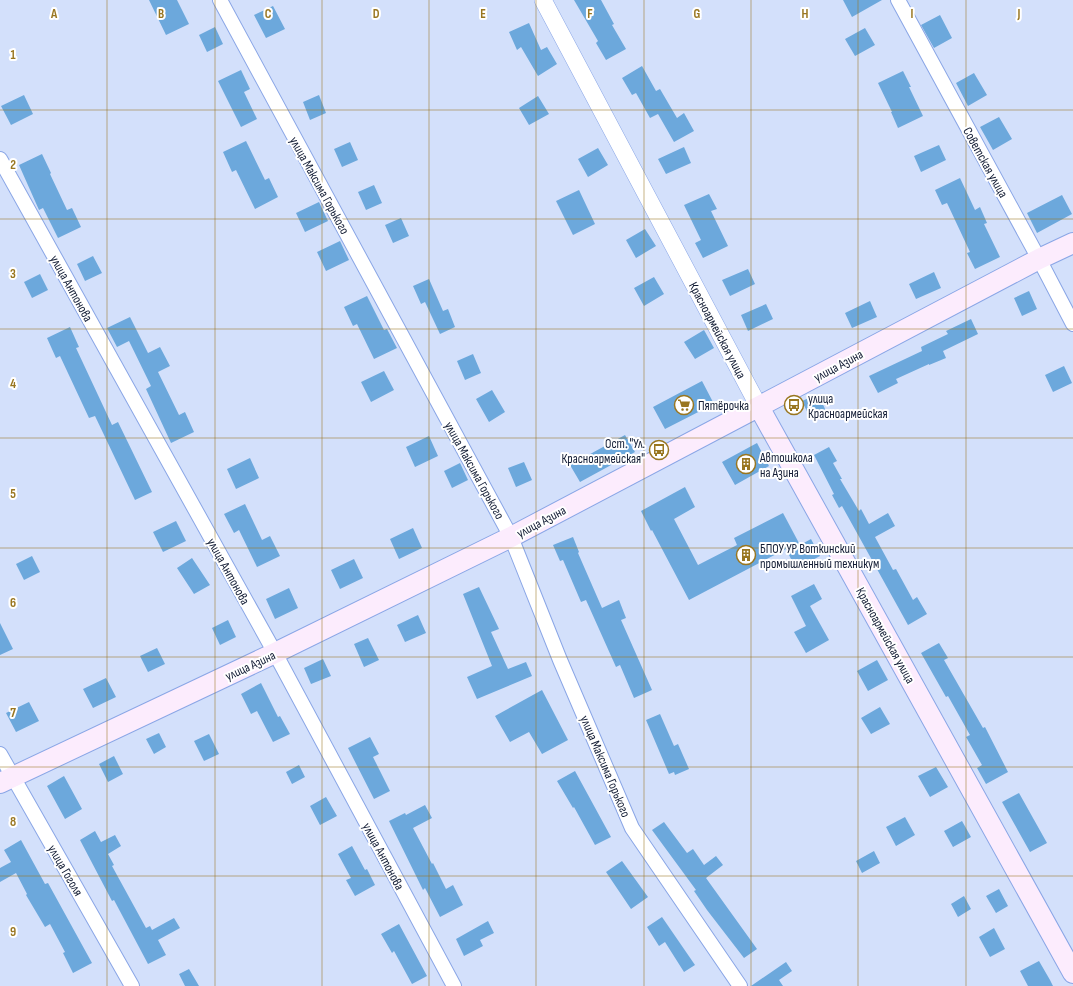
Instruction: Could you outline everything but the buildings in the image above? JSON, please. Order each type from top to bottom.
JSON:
[{"type":"main road","name":"улица Азина","points":[[6,780],[275,653],[511,537],[1039,259],[1073,243]]},
{"type":"main road","name":"Красноармейская улица","points":[[759,407],[1073,973]]},
{"type":"street","name":"улица Максима Горького","points":[[220,0],[511,537],[560,660],[632,828],[740,986]]},
{"type":"street","name":"Красноармейская улица","points":[[542,0],[759,407]]},
{"type":"street","name":"Советская улица","points":[[898,0],[1073,324]]},
{"type":"street","name":"улица Антонова","points":[[0,159],[275,653],[454,986]]},
{"type":"street","name":"улица Гоголя","points":[[0,754],[6,780],[132,986]]},
{"type":"place","name":"Пятёрочка","points":[[684,405]]},
{"type":"place","name":"улица Красноармейская","points":[[794,405]]},
{"type":"place","name":"Ост. \"Ул. Красноармейская\"","points":[[659,450]]},
{"type":"place","name":"Автошкола на Азина","points":[[746,464]]},
{"type":"place","name":"БПОУ УР Воткинский промышленный техникум","points":[[746,555]]}]
